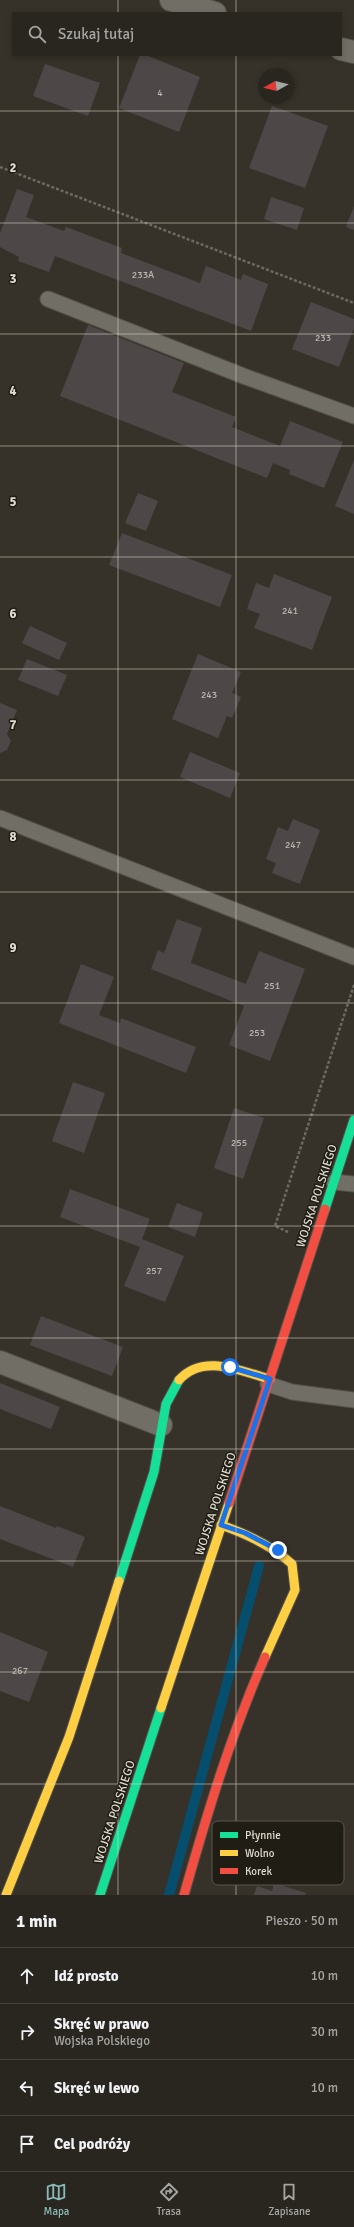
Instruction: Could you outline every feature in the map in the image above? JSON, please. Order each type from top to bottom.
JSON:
[{"type":"street","points":[[171,0],[212,12]]},
{"type":"street","points":[[342,48],[354,52]]},
{"type":"street","name":"WOJSKA POLSKIEGO","points":[[100,1895],[354,1120]]},
{"type":"street","points":[[0,1362],[161,1425]]},
{"type":"street","points":[[6,1895],[69,1737],[154,1472],[161,1425],[166,1404],[174,1384],[186,1372],[200,1367],[216,1364],[269,1382]]},
{"type":"street","points":[[184,1895],[209,1805],[244,1704],[295,1590],[292,1564],[278,1550],[245,1533],[221,1525]]},
{"type":"lane","points":[[48,298],[239,374],[354,416]]},
{"type":"lane","points":[[0,818],[354,957]]},
{"type":"lane","points":[[334,1182],[354,1184]]},
{"type":"lane","points":[[269,1382],[299,1393],[354,1400]]},
{"type":"path","points":[[0,166],[354,303]]},
{"type":"path","points":[[288,1240],[290,1233],[275,1226],[354,985]]},
{"type":"building","points":[[140,56],[148,56],[200,77],[179,132],[119,108]]},
{"type":"building","points":[[45,64],[100,83],[88,116],[33,96]]},
{"type":"building","points":[[272,106],[328,126],[305,188],[249,168]]},
{"type":"building","points":[[17,189],[34,195],[26,217],[64,231],[66,227],[122,248],[121,253],[200,283],[206,266],[241,280],[243,274],[268,284],[251,331],[55,256],[49,272],[18,261],[19,257],[0,247],[0,233]]},
{"type":"building","points":[[271,197],[304,208],[297,230],[264,219]]},
{"type":"building","points":[[354,206],[354,230],[346,227]]},
{"type":"building","points":[[311,302],[354,319],[354,328],[339,367],[292,349]]},
{"type":"building","points":[[88,325],[184,363],[172,392],[236,417],[232,427],[280,446],[290,421],[343,442],[324,488],[289,474],[290,470],[273,463],[267,478],[60,396]]},
{"type":"building","points":[[354,460],[354,514],[335,506]]},
{"type":"building","points":[[138,493],[158,501],[146,531],[125,523]]},
{"type":"building","points":[[122,533],[232,575],[220,607],[109,565]]},
{"type":"building","points":[[274,574],[332,597],[312,650],[254,628],[260,614],[247,609],[256,583],[269,588]]},
{"type":"building","points":[[30,626],[67,643],[59,660],[22,643]]},
{"type":"building","points":[[198,654],[241,672],[232,693],[241,697],[232,718],[227,716],[218,738],[172,719]]},
{"type":"building","points":[[27,659],[67,675],[58,696],[18,680]]},
{"type":"building","points":[[0,703],[17,710],[7,734],[11,741],[7,750],[0,753]]},
{"type":"building","points":[[190,752],[240,773],[230,798],[180,777]]},
{"type":"building","points":[[293,819],[320,830],[300,884],[272,873],[276,863],[266,859],[278,827],[288,831]]},
{"type":"building","points":[[177,919],[202,928],[191,963],[246,984],[259,951],[305,969],[270,1061],[229,1045],[244,1006],[151,969],[158,950],[164,953]]},
{"type":"building","points":[[81,964],[114,977],[99,1015],[120,1023],[121,1018],[196,1047],[186,1073],[59,1023]]},
{"type":"building","points":[[73,1082],[105,1093],[84,1153],[52,1141]]},
{"type":"building","points":[[234,1108],[264,1118],[243,1179],[214,1168]]},
{"type":"building","points":[[70,1189],[150,1219],[142,1239],[184,1256],[165,1302],[124,1286],[140,1247],[60,1217]]},
{"type":"building","points":[[177,1203],[203,1213],[195,1237],[168,1227]]},
{"type":"building","points":[[41,1316],[123,1347],[112,1376],[30,1345]]},
{"type":"building","points":[[0,1383],[60,1407],[51,1429],[0,1409]]},
{"type":"building","points":[[0,1506],[56,1528],[57,1526],[85,1537],[73,1567],[0,1539]]},
{"type":"building","points":[[0,1632],[48,1652],[29,1702],[0,1691]]},
{"type":"building","points":[[274,1885],[280,1885],[306,1893],[305,1895],[254,1895],[257,1886],[272,1891]]},
{"type":"waterway","points":[[169,1895],[259,1566]]},
{"type":"traffic: fast","points":[[325,1209],[354,1120]]},
{"type":"traffic: fast","points":[[119,1581],[154,1472],[166,1404],[179,1380]]},
{"type":"traffic: fast","points":[[100,1895],[161,1708]]},
{"type":"traffic: slow","points":[[179,1380],[189,1372],[199,1367],[210,1366],[222,1366],[270,1379]]},
{"type":"traffic: slow","points":[[161,1708],[229,1503]]},
{"type":"traffic: slow","points":[[221,1525],[258,1541],[276,1551],[292,1564],[295,1590],[265,1657]]},
{"type":"traffic: slow","points":[[6,1895],[69,1737],[119,1581]]},
{"type":"traffic: jam","points":[[229,1503],[325,1209]]},
{"type":"traffic: jam","points":[[184,1895],[220,1774],[241,1715],[265,1657]]},
{"type":"route","points":[[230,1367],[270,1379],[221,1525],[245,1533],[278,1550]]}]
